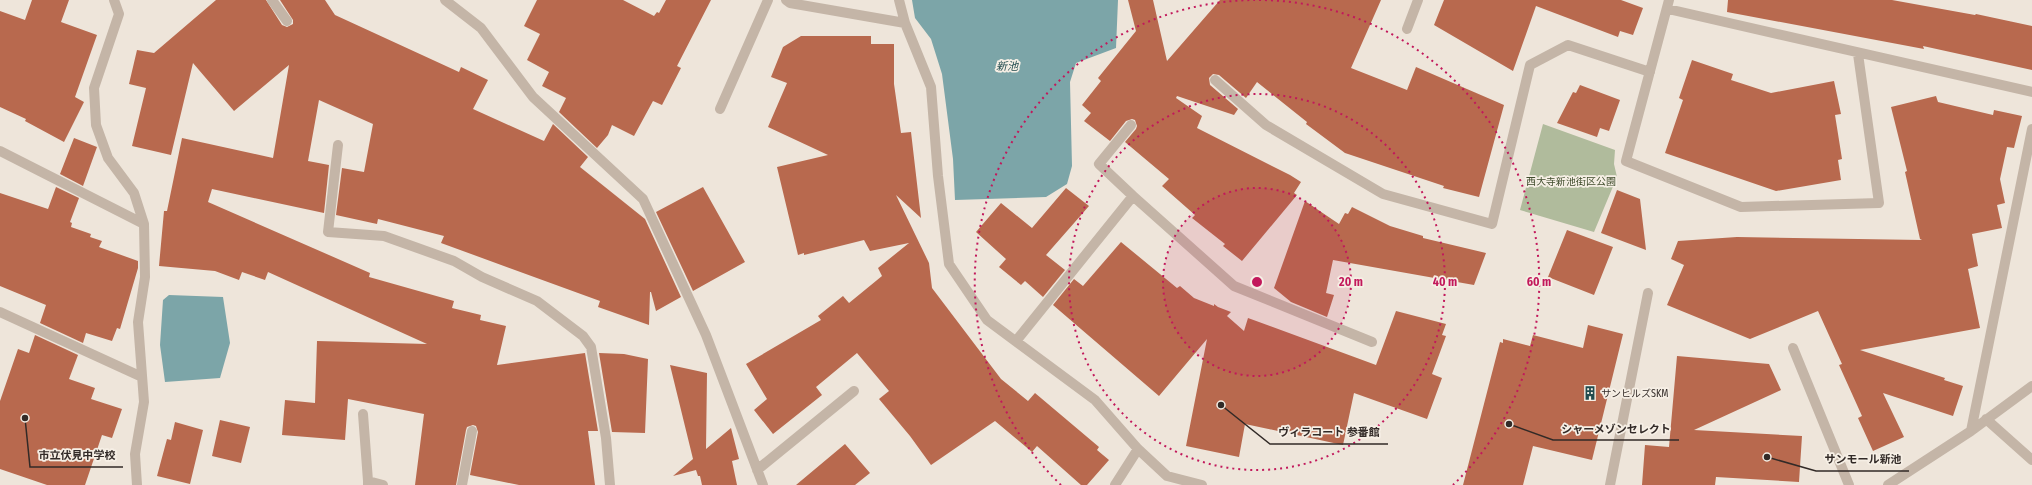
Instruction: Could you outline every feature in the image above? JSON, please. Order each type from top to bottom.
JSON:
[{"type":"street","points":[[114,0],[119,14],[94,88],[96,126],[108,158],[134,192],[144,224],[145,277],[138,322],[144,402],[135,454],[137,485]]},
{"type":"street","points":[[272,0],[287,21]]},
{"type":"street","points":[[444,0],[481,28],[533,97],[642,199],[706,335],[763,485]]},
{"type":"street","points":[[720,109],[768,0]]},
{"type":"street","points":[[786,0],[790,3],[906,23]]},
{"type":"street","points":[[899,0],[906,23],[931,87],[938,176],[949,264],[987,320],[1095,400],[1138,449],[1167,476],[1202,485]]},
{"type":"street","points":[[1408,29],[1418,0]]},
{"type":"street","points":[[1858,54],[1879,203],[1741,207],[1626,161],[1668,5],[1858,54],[2032,92]]},
{"type":"street","points":[[1215,80],[1266,126],[1383,194],[1492,224],[1530,65],[1568,45],[1650,72]]},
{"type":"street","points":[[1130,125],[1099,164],[1133,196],[1234,286],[1372,342]]},
{"type":"street","points":[[1970,431],[2032,129]]},
{"type":"street","points":[[338,145],[328,232],[384,236],[454,261],[482,277],[537,301],[583,336],[591,347],[606,438],[610,485]]},
{"type":"street","points":[[0,151],[144,224]]},
{"type":"street","points":[[1016,340],[1133,196]]},
{"type":"street","points":[[1610,485],[1648,293]]},
{"type":"street","points":[[0,312],[142,377]]},
{"type":"street","points":[[1793,348],[1849,485]]},
{"type":"street","points":[[1888,485],[1970,431],[2032,386]]},
{"type":"street","points":[[757,470],[854,391]]},
{"type":"street","points":[[364,414],[368,483],[382,485]]},
{"type":"street","points":[[1986,419],[2032,460]]},
{"type":"street","points":[[462,485],[472,431]]},
{"type":"street","points":[[1115,485],[1138,449]]},
{"type":"green space","name":"西大寺新池街区公園","points":[[1543,124],[1615,150],[1614,164],[1617,177],[1594,232],[1520,210]]},
{"type":"water","name":"新池","points":[[912,0],[1118,0],[1116,48],[1076,63],[1070,82],[1072,166],[1067,184],[1046,197],[955,200],[953,159],[942,74],[931,39],[915,18]]},
{"type":"water","points":[[169,295],[223,297],[230,343],[220,378],[165,382],[160,345],[163,300]]},
{"type":"building","points":[[32,0],[69,0],[61,22],[97,35],[75,97],[84,102],[64,142],[25,121],[26,119],[0,107],[0,11],[25,20]]},
{"type":"building","points":[[216,0],[266,0],[282,25],[287,27],[293,24],[293,20],[280,0],[325,0],[335,15],[459,72],[461,67],[488,80],[473,109],[544,141],[553,124],[588,157],[580,167],[645,219],[681,297],[656,311],[650,292],[649,325],[598,307],[600,301],[441,243],[444,236],[378,219],[377,224],[336,215],[342,168],[364,172],[373,124],[319,100],[308,161],[329,165],[324,213],[212,189],[208,202],[370,273],[369,277],[454,301],[452,308],[481,315],[480,320],[506,326],[497,365],[585,353],[598,431],[588,431],[595,485],[519,485],[470,475],[478,432],[476,426],[473,425],[467,427],[466,430],[456,485],[415,485],[424,414],[348,399],[345,440],[282,435],[285,400],[315,403],[317,341],[427,344],[268,272],[265,280],[242,272],[239,280],[215,271],[159,266],[164,211],[167,211],[182,138],[273,158],[289,65],[234,111],[193,63],[171,155],[132,146],[146,88],[129,84],[137,50],[154,53]]},
{"type":"building","points":[[537,0],[623,0],[654,16],[657,12],[659,13],[666,0],[711,0],[677,66],[681,68],[662,105],[653,101],[634,136],[612,125],[608,135],[597,148],[559,112],[566,98],[542,86],[549,72],[527,60],[540,34],[524,26]]},
{"type":"building","points":[[1128,0],[1153,0],[1167,61],[1220,0],[1381,0],[1351,68],[1407,90],[1416,67],[1504,105],[1479,197],[1443,188],[1444,186],[1345,153],[1306,124],[1307,122],[1257,82],[1246,98],[1219,75],[1213,74],[1209,78],[1210,85],[1238,109],[1234,115],[1177,96],[1176,98],[1202,116],[1197,128],[1301,182],[1294,193],[1297,195],[1242,261],[1223,246],[1225,244],[1192,218],[1195,215],[1162,186],[1169,179],[1125,142],[1136,129],[1137,126],[1135,120],[1132,119],[1126,121],[1110,141],[1084,121],[1091,113],[1082,105],[1101,81],[1098,78],[1136,31]]},
{"type":"building","points":[[1444,0],[1621,0],[1643,8],[1633,35],[1620,31],[1618,37],[1536,6],[1513,71],[1434,25]]},
{"type":"building","points":[[1728,0],[1892,0],[1976,14],[2032,26],[2032,70],[1923,46],[1924,49],[1727,12]]},
{"type":"building","points":[[801,36],[871,36],[871,44],[894,44],[894,84],[901,133],[911,132],[921,218],[896,195],[929,263],[932,288],[1001,379],[1028,401],[1035,393],[1099,447],[1097,450],[1109,460],[1087,485],[1081,485],[1037,446],[1032,452],[995,421],[931,465],[910,436],[879,399],[889,391],[857,353],[816,387],[822,395],[773,434],[754,410],[767,399],[746,364],[821,320],[818,316],[843,296],[849,303],[882,276],[878,268],[909,243],[870,251],[864,240],[804,255],[804,253],[798,255],[777,167],[828,155],[768,127],[787,83],[771,77],[783,47]]},
{"type":"building","points":[[1692,60],[1733,74],[1731,80],[1771,93],[1834,81],[1841,114],[1835,115],[1842,159],[1838,160],[1841,180],[1776,191],[1665,153],[1683,100],[1679,98]]},
{"type":"building","points":[[1580,85],[1620,100],[1609,131],[1600,128],[1597,137],[1557,123],[1573,92],[1576,93]]},
{"type":"building","points":[[1936,96],[1938,102],[1993,115],[1994,110],[2022,116],[2014,148],[2007,147],[2000,179],[2005,203],[1997,205],[2002,228],[1972,234],[1978,266],[1968,269],[1980,328],[1860,350],[1945,378],[1944,380],[1963,386],[1953,416],[1883,393],[1904,437],[1873,451],[1858,418],[1862,416],[1839,365],[1842,364],[1818,311],[1750,339],[1667,305],[1684,265],[1671,259],[1678,241],[1737,237],[1922,240],[1920,239],[1905,172],[1907,171],[1891,107]]},
{"type":"building","points":[[74,138],[97,147],[83,186],[60,174]]},
{"type":"building","points":[[56,187],[79,198],[70,222],[72,223],[71,227],[91,234],[90,237],[102,241],[99,247],[138,261],[138,268],[120,329],[117,328],[112,341],[86,333],[83,343],[40,323],[46,305],[0,286],[0,193],[48,209]]},
{"type":"building","points":[[703,187],[745,262],[693,291],[656,212]]},
{"type":"building","points":[[1066,188],[1089,206],[1046,255],[1065,270],[1043,297],[1025,281],[1021,285],[999,267],[1006,259],[976,232],[1001,203],[1032,228]]},
{"type":"building","points":[[1617,190],[1640,199],[1646,250],[1601,233]]},
{"type":"building","points":[[1305,201],[1339,224],[1345,213],[1348,214],[1352,207],[1390,226],[1423,236],[1423,238],[1486,253],[1474,285],[1333,260],[1326,293],[1334,295],[1327,317],[1291,302],[1274,288]]},
{"type":"building","points":[[1567,230],[1613,247],[1594,295],[1548,277]]},
{"type":"building","points":[[1121,242],[1177,288],[1180,286],[1194,298],[1214,306],[1214,304],[1231,312],[1227,316],[1244,331],[1248,318],[1376,365],[1396,311],[1446,324],[1442,335],[1446,336],[1432,374],[1442,378],[1427,419],[1354,393],[1343,445],[1245,424],[1239,457],[1186,446],[1207,339],[1159,396],[1053,305],[1074,279],[1083,286]]},
{"type":"building","points":[[1588,325],[1623,334],[1592,460],[1533,446],[1523,485],[1463,485],[1500,342],[1503,343],[1503,339],[1530,346],[1533,335],[1583,348]]},
{"type":"building","points":[[35,335],[78,355],[69,379],[95,388],[91,399],[122,409],[112,438],[102,435],[85,485],[47,485],[0,469],[0,401],[18,349],[29,353]]},
{"type":"building","points":[[599,353],[624,354],[648,359],[645,433],[612,432]]},
{"type":"building","points":[[1677,356],[1769,364],[1781,390],[1694,430],[1802,436],[1799,482],[1716,477],[1715,485],[1642,485],[1645,445],[1669,447]]},
{"type":"building","points":[[670,365],[707,373],[706,449],[731,428],[739,459],[732,461],[737,485],[702,485],[700,476],[698,476],[696,470],[673,476],[693,459]]},
{"type":"building","points":[[220,420],[250,427],[241,463],[212,456]]},
{"type":"building","points":[[175,422],[203,430],[190,484],[157,476],[167,439],[171,440]]},
{"type":"building","points":[[845,444],[870,473],[855,485],[796,485]]},
{"type":"place","name":"サンヒルズSKM","points":[[1590,393]]},
{"type":"place","name":"ヴィラコート 参番館","points":[[1221,405]]},
{"type":"place","name":"市立伏見中学校","points":[[25,418]]},
{"type":"place","name":"シャーメゾンセレクト","points":[[1509,424]]},
{"type":"place","name":"サンモール新池","points":[[1767,457]]}]
